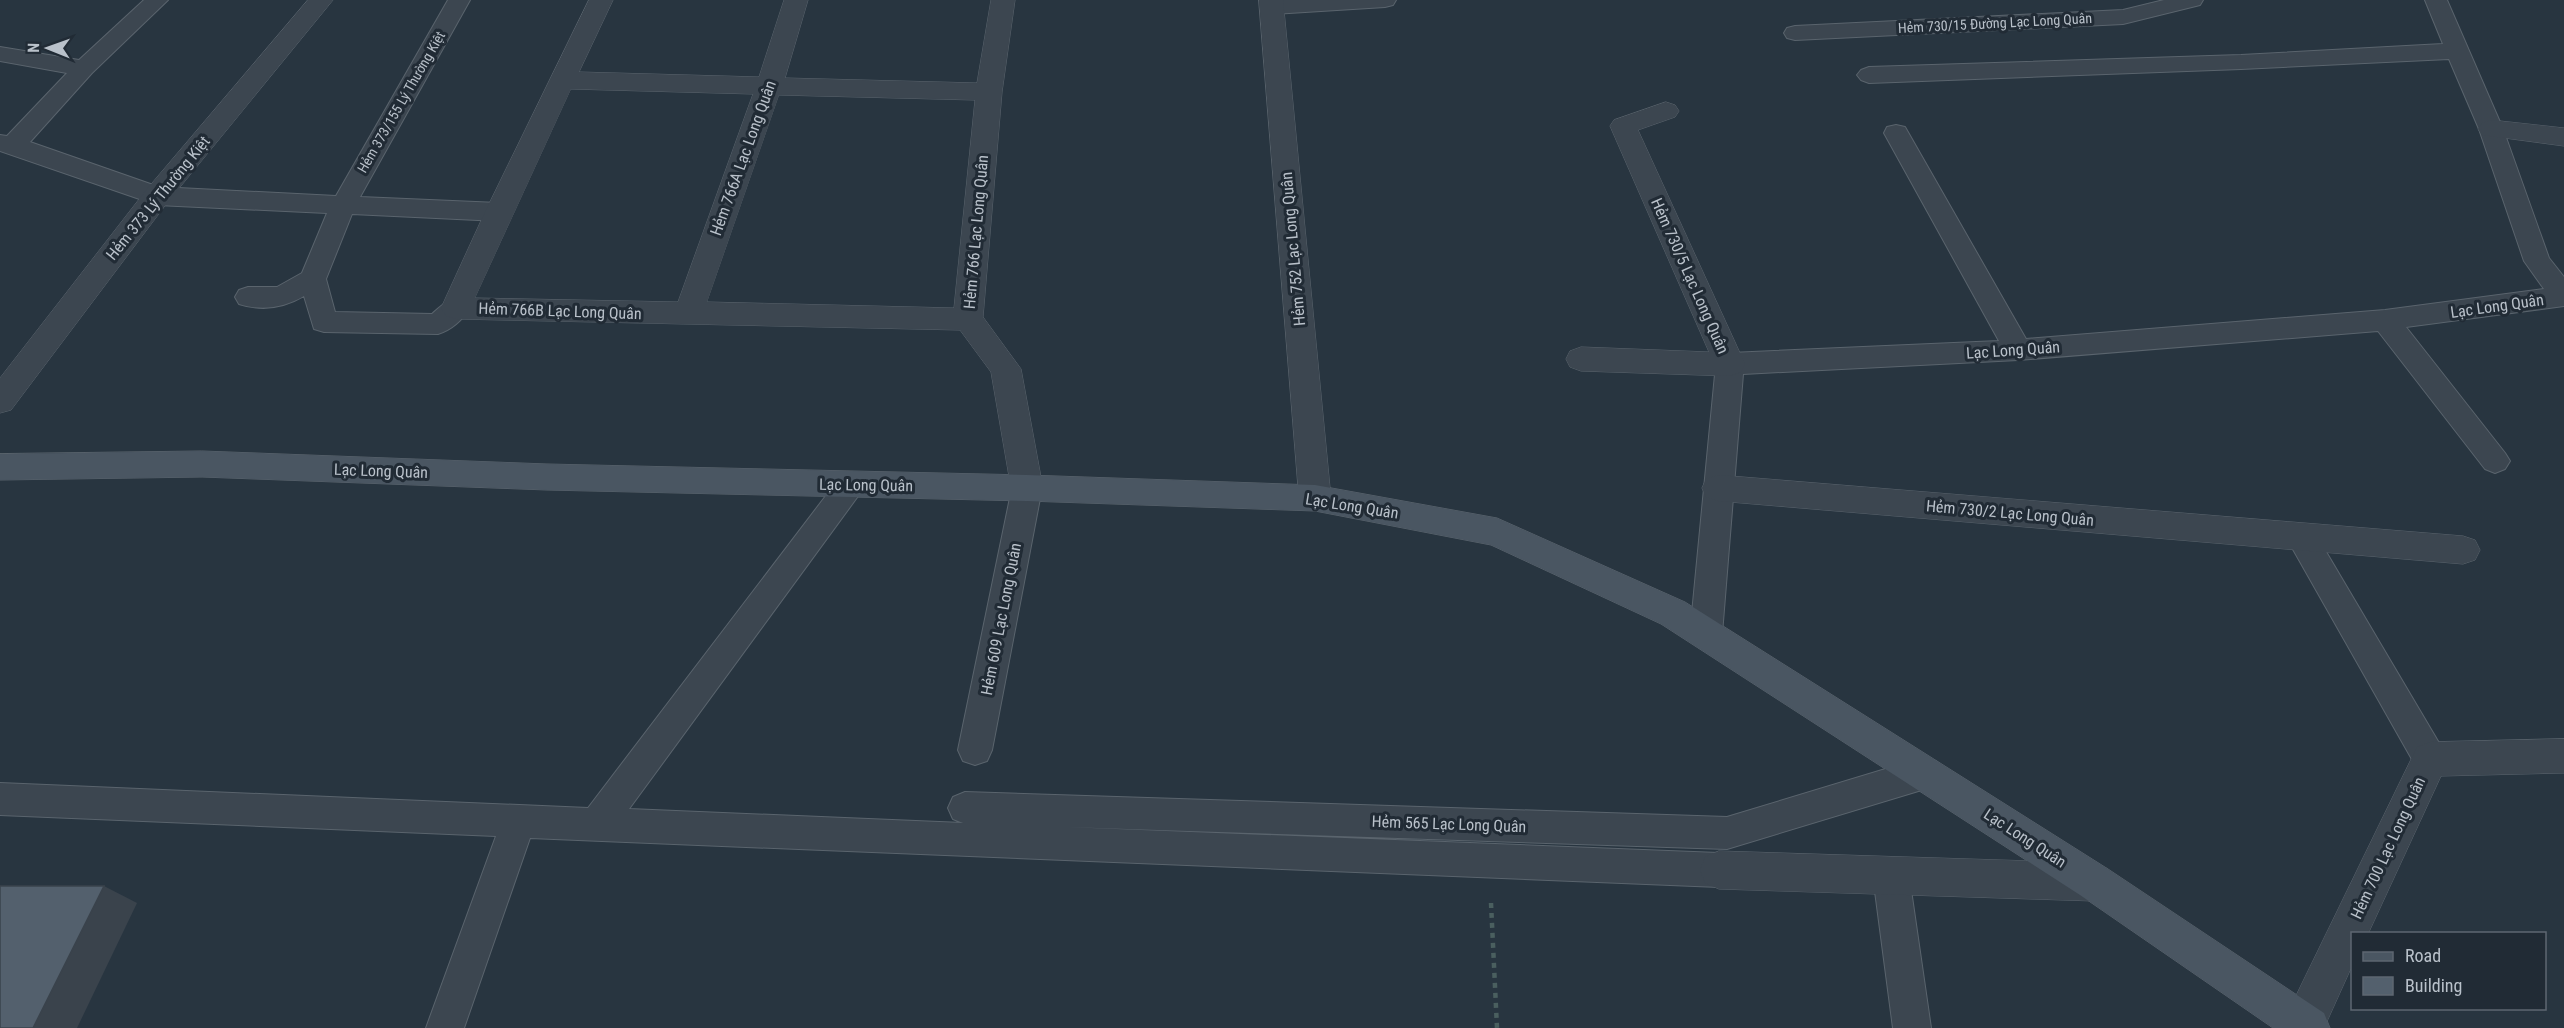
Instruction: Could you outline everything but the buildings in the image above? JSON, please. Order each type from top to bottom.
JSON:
[{"type":"main road","name":"Lạc Long Quân","points":[[0,467],[202,464],[547,477],[1027,488],[1315,498],[1497,532],[1673,613],[2094,882],[2307,1027]]},
{"type":"street","name":"Hẻm 373 Lý Thường Kiệt","points":[[0,401],[157,196],[321,0]]},
{"type":"street","name":"Hẻm 766B Lạc Long Quân","points":[[600,0],[456,308],[968,319]]},
{"type":"street","name":"Hẻm 766A Lạc Long Quân","points":[[688,314],[769,86],[796,0]]},
{"type":"street","name":"Hẻm 766 Lạc Long Quân","points":[[1003,0],[989,92],[968,319],[1006,369],[1027,488]]},
{"type":"street","name":"Hẻm 752 Lạc Long Quân","points":[[1272,3],[1315,498]]},
{"type":"street","points":[[562,80],[989,92]]},
{"type":"street","name":"Hẻm 730/5 Lạc Long Quân","points":[[1581,359],[1730,364],[1623,126],[1666,111]]},
{"type":"street","points":[[2492,129],[2564,137]]},
{"type":"street","name":"Hẻm 730/2 Lạc Long Quân","points":[[1719,488],[2463,550]]},
{"type":"street","name":"Hẻm 700 Lạc Long Quân","points":[[2307,1027],[2430,759],[2564,756]]},
{"type":"street","points":[[1719,870],[2094,882]]},
{"type":"lane","points":[[157,0],[7,144],[157,196],[499,212]]},
{"type":"lane","name":"Hẻm 373/155 Lý Thường Kiệt","points":[[313,279],[342,204],[459,0]]},
{"type":"lane","points":[[1272,3],[1385,0]]},
{"type":"lane","name":"Hẻm 730/15 Đường Lạc Long Quân","points":[[1795,33],[2123,17],[2192,0]]},
{"type":"lane","name":"Lạc Long Quân","points":[[2436,0],[2492,129],[2537,261],[2564,296]]},
{"type":"lane","points":[[1869,75],[2241,62],[2458,51]]},
{"type":"lane","points":[[0,54],[84,68]]},
{"type":"lane","points":[[1896,133],[2018,350]]},
{"type":"lane","points":[[249,297],[281,297],[313,279],[324,322],[438,324],[456,308]]},
{"type":"lane","name":"Lạc Long Quân","points":[[1730,364],[2018,350],[2385,320],[2564,296]]},
{"type":"lane","points":[[2385,320],[2495,461]]},
{"type":"lane","points":[[1706,634],[1730,364]]},
{"type":"lane","points":[[597,824],[851,484]]},
{"type":"lane","name":"Hẻm 609 Lạc Long Quân","points":[[975,750],[1027,488]]},
{"type":"lane","points":[[2301,537],[2430,759]]},
{"type":"lane","name":"Hẻm 565 Lạc Long Quân","points":[[965,808],[1727,833],[1925,773]]},
{"type":"lane","points":[[0,799],[1719,870]]},
{"type":"lane","points":[[445,1028],[519,821]]},
{"type":"lane","points":[[1891,876],[1912,1028]]},
{"type":"path","points":[[1489,862],[1497,1028]]}]
